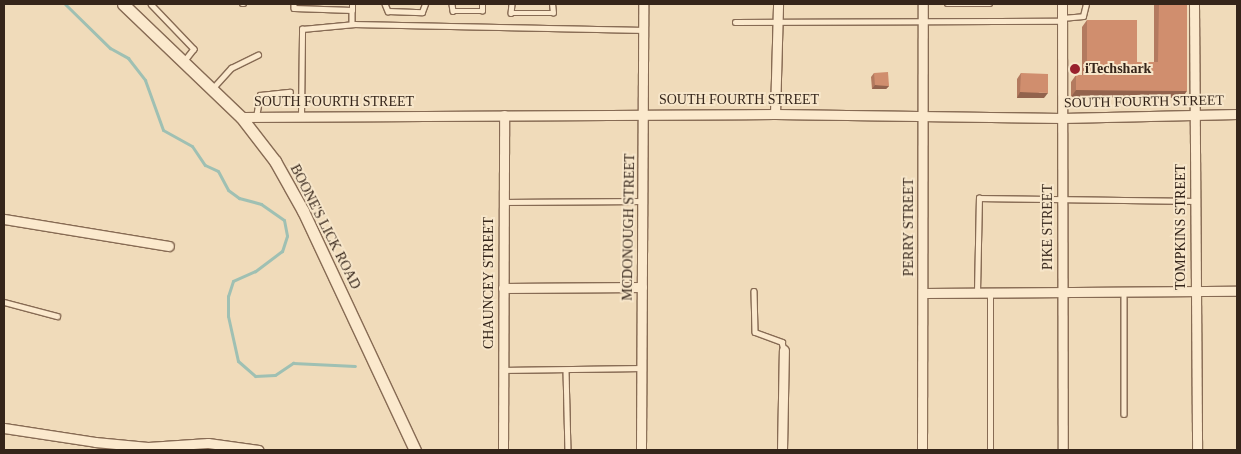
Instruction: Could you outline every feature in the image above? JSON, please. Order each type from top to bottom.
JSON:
[{"type":"street","name":"MCDONOUGH STREET","points":[[641,450],[643,4]]},
{"type":"street","points":[[775,114],[778,4]]},
{"type":"street","name":"PERRY STREET","points":[[922,450],[923,4]]},
{"type":"street","name":"PIKE STREET","points":[[1062,4],[1063,450]]},
{"type":"street","name":"TOMPKINS STREET","points":[[1194,4],[1197,450]]},
{"type":"street","name":"BOONE'S LICK ROAD","points":[[128,5],[241,117],[275,161],[304,211],[415,450]]},
{"type":"street","name":"SOUTH FOURTH STREET","points":[[241,117],[775,114],[1062,118],[1237,114]]},
{"type":"street","name":"CHAUNCEY STREET","points":[[503,450],[504,115]]},
{"type":"street","points":[[4,219],[169,246]]},
{"type":"street","points":[[503,288],[642,287]]},
{"type":"street","points":[[923,293],[1237,290]]},
{"type":"street","points":[[782,450],[784,350]]},
{"type":"street","points":[[4,428],[94,442],[148,447],[208,443],[259,450]]},
{"type":"lane","points":[[151,4],[194,49],[184,62]]},
{"type":"lane","points":[[294,4],[294,8],[352,10]]},
{"type":"lane","points":[[352,4],[352,24]]},
{"type":"lane","points":[[385,4],[388,11],[422,12],[425,4]]},
{"type":"lane","points":[[452,4],[452,11],[482,11],[482,4]]},
{"type":"lane","points":[[512,4],[512,13],[553,14],[552,4]]},
{"type":"lane","points":[[947,4],[990,4]]},
{"type":"lane","points":[[735,22],[923,23],[1062,19],[1083,16],[1086,4]]},
{"type":"lane","points":[[302,116],[302,29],[352,24],[644,30]]},
{"type":"lane","points":[[212,89],[231,68],[258,55]]},
{"type":"lane","points":[[256,117],[260,95],[290,92]]},
{"type":"lane","points":[[977,293],[979,198],[1195,201]]},
{"type":"lane","points":[[504,202],[642,201]]},
{"type":"lane","points":[[754,291],[754,332],[782,342],[784,350]]},
{"type":"lane","points":[[1124,292],[1124,414]]},
{"type":"lane","points":[[990,293],[990,450]]},
{"type":"lane","points":[[4,302],[57,316]]},
{"type":"lane","points":[[503,370],[641,368]]},
{"type":"lane","points":[[566,370],[568,450]]},
{"type":"building","points":[[1159,4],[1187,4],[1187,91],[1076,90],[1076,75],[1087,75],[1087,20],[1137,20],[1137,62],[1158,62]]},
{"type":"building","points":[[888,72],[889,86],[875,85],[874,73]]},
{"type":"building","points":[[1021,73],[1048,74],[1048,93],[1020,92]]},
{"type":"waterway","points":[[65,4],[110,48],[128,58],[145,80],[163,130],[192,146],[205,165],[218,171],[228,190],[239,198],[261,204],[284,220],[287,236],[282,251],[255,271],[233,281],[228,296],[228,316],[238,361],[255,376],[275,375],[293,363],[355,366]]},
{"type":"place","name":"iTechshark","points":[[1075,69]]}]
